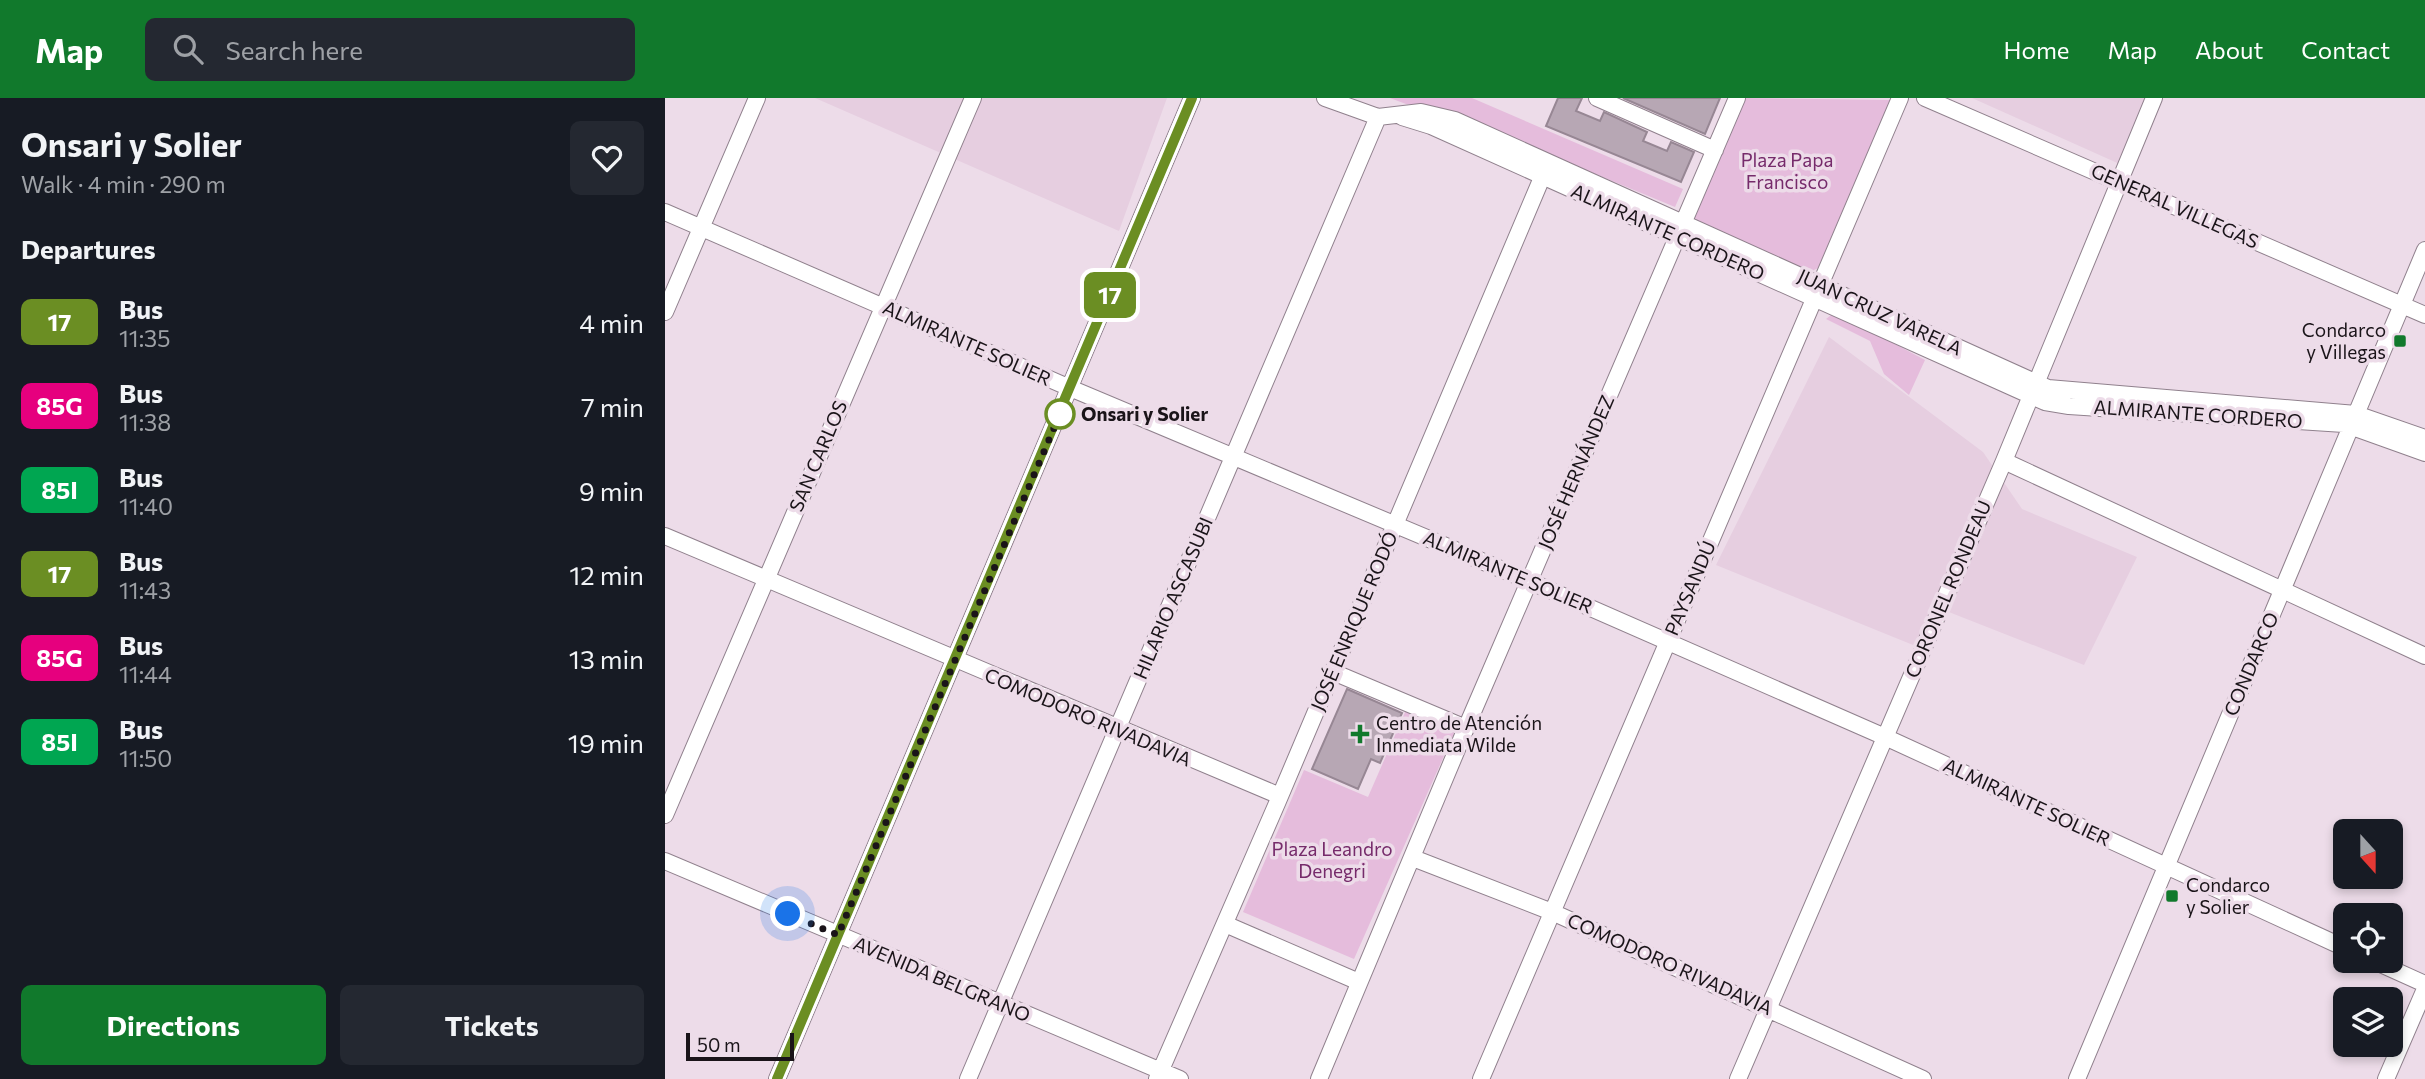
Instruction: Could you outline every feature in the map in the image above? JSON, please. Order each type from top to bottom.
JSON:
[{"type":"street","points":[[665,312],[757,98]]},
{"type":"street","name":"SAN CARLOS","points":[[665,815],[973,98]]},
{"type":"street","points":[[777,1079],[1192,98]]},
{"type":"street","points":[[1325,98],[1359,105],[1378,117],[1421,112],[1442,115],[1545,169],[1681,230]]},
{"type":"street","points":[[1597,98],[1715,149]]},
{"type":"street","name":"JOSÉ HERNÁNDEZ","points":[[1319,1079],[1466,728],[1737,98]]},
{"type":"street","name":"PAYSANDÚ","points":[[1481,1079],[1900,98]]},
{"type":"street","name":"GENERAL VILLEGAS","points":[[1924,98],[2425,315]]},
{"type":"street","name":"CORONEL RONDEAU","points":[[1738,1079],[2004,461],[2154,98]]},
{"type":"street","name":"HILARIO ASCASUBI","points":[[968,1079],[1378,117]]},
{"type":"street","name":"JOSÉ ENRIQUE RODÓ","points":[[1159,1075],[1333,672],[1545,169]]},
{"type":"street","name":"ALMIRANTE SOLIER","points":[[665,212],[1070,388],[1394,523],[1667,641],[1885,737],[2333,943]]},
{"type":"street","name":"ALMIRANTE CORDERO","points":[[1681,230],[2033,389],[2058,405],[2354,420],[2425,453]]},
{"type":"street","name":"CONDARCO","points":[[2077,1079],[2425,250]]},
{"type":"street","points":[[2354,420],[2425,438]]},
{"type":"street","points":[[2004,461],[2425,656]]},
{"type":"street","name":"COMODORO RIVADAVIA","points":[[665,536],[1117,730],[1280,796]]},
{"type":"street","points":[[1333,672],[1466,728]]},
{"type":"street","name":"COMODORO RIVADAVIA","points":[[1413,858],[1552,912],[1923,1079]]},
{"type":"street","name":"AVENIDA BELGRANO","points":[[665,861],[1159,1075],[1180,1079]]},
{"type":"street","points":[[1224,924],[1359,982]]},
{"type":"street","points":[[2386,1079],[2425,987],[2398,973]]},
{"type":"shaded area","points":[[815,98],[1167,98],[1119,231]]},
{"type":"shaded area","points":[[1972,98],[2155,98],[2124,166]]},
{"type":"shaded area","points":[[1829,337],[1983,452],[2022,509],[2137,557],[2084,665],[1931,605],[1918,647],[1716,565]]},
{"type":"green space","points":[[1390,98],[1472,98],[1683,189],[1675,207],[1429,105],[1406,104]]},
{"type":"green space","name":"Plaza Papa Francisco","points":[[1744,98],[1890,100],[1818,268],[1808,273],[1691,221]]},
{"type":"green space","points":[[1835,312],[1925,360],[1909,395],[1884,374],[1870,341],[1826,319]]},
{"type":"green space","name":"Plaza Leandro Denegri","points":[[1406,710],[1455,731],[1354,959],[1243,912],[1304,770],[1368,797]]},
{"type":"building","points":[[1558,98],[1582,98],[1576,111],[1600,121],[1604,112],[1647,132],[1643,141],[1667,151],[1671,142],[1694,152],[1681,182],[1546,126]]},
{"type":"building","points":[[1623,98],[1720,98],[1705,134]]},
{"type":"building","name":"Centro de Atención Inmediata Wilde","points":[[1347,689],[1402,713],[1380,763],[1371,759],[1358,789],[1312,769]]},
{"type":"bus line","name":"17","points":[[777,1079],[1192,98]]},
{"type":"place","name":"Condarco y Villegas","points":[[2400,341]]},
{"type":"place","name":"Onsari y Solier","points":[[1060,414]]},
{"type":"place","name":"Centro de Atención Inmediata Wilde","points":[[1360,734]]},
{"type":"place","name":"Condarco y Solier","points":[[2172,896]]},
{"type":"route","points":[[788,914],[838,935],[1060,414]]}]
